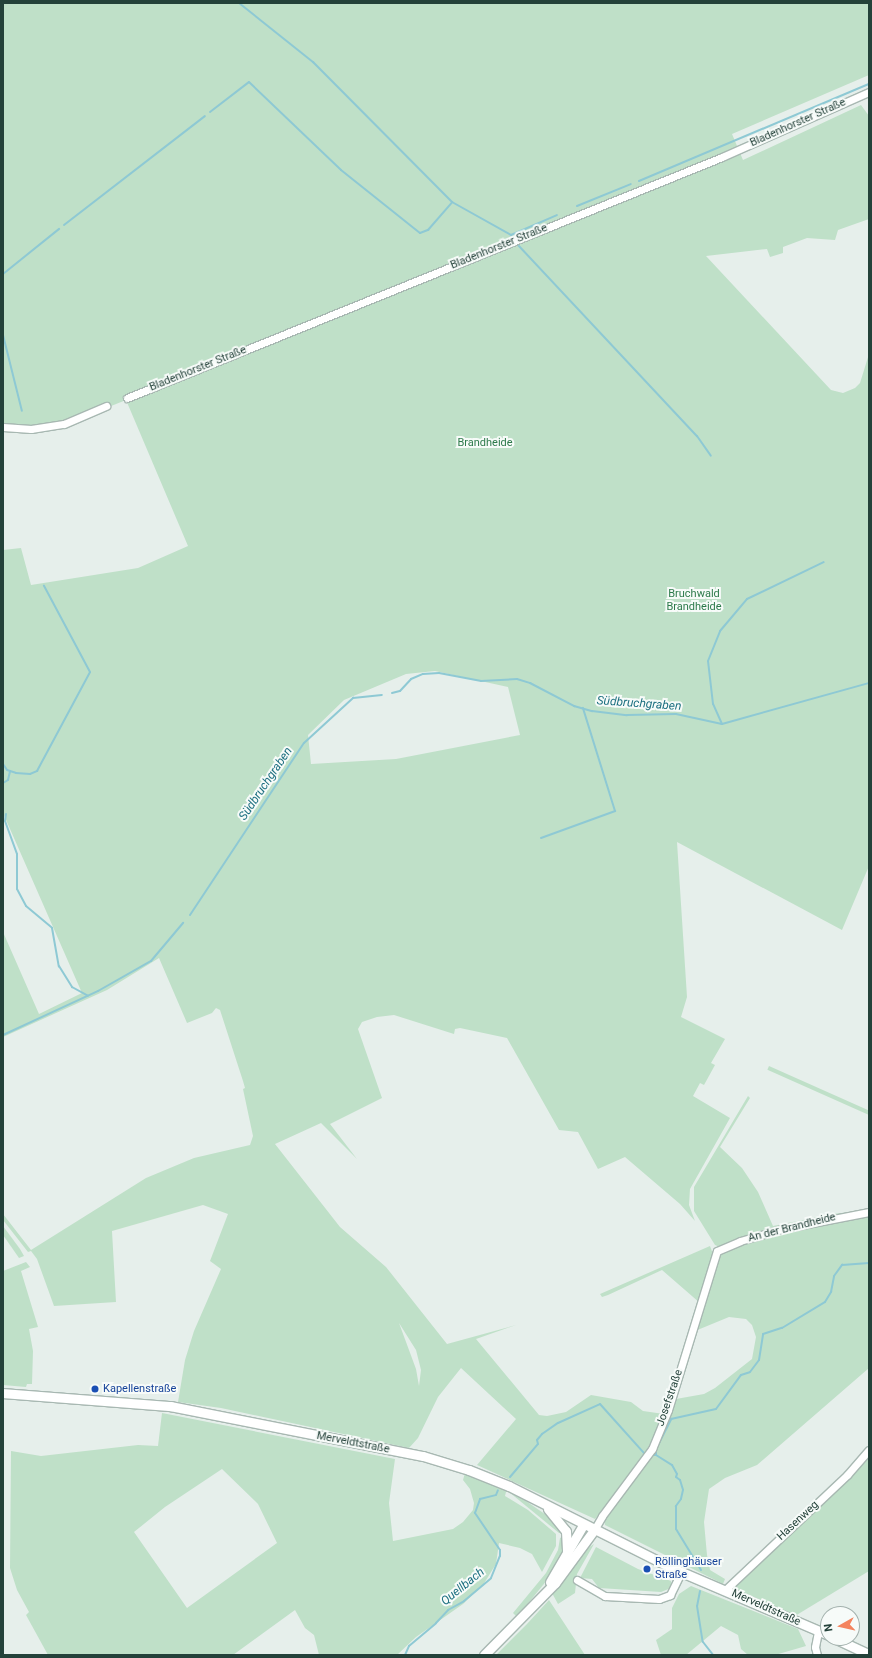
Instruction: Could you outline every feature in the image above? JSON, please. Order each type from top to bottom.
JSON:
[{"type":"main road","name":"Merveldtstraße","points":[[3,1393],[170,1406],[423,1456],[469,1470],[543,1504],[681,1572],[726,1590],[818,1631]]},
{"type":"main road","points":[[543,1504],[566,1531],[567,1554]]},
{"type":"main road","points":[[545,1592],[583,1525]]},
{"type":"main road","points":[[484,1655],[569,1566],[594,1530]]},
{"type":"main road","points":[[852,1646],[869,1654]]},
{"type":"street","name":"Bladenhorster Straße","points":[[127,398],[722,157],[869,92]]},
{"type":"street","points":[[3,427],[31,429],[64,424],[106,406]]},
{"type":"street","name":"An der Brandheide","points":[[717,1251],[740,1241],[782,1229],[869,1212]]},
{"type":"street","name":"Josefstraße","points":[[594,1530],[602,1516],[652,1449],[668,1410],[717,1251]]},
{"type":"street","name":"Hasenweg","points":[[726,1590],[847,1475],[869,1450]]},
{"type":"street","points":[[578,1580],[605,1596],[659,1599],[670,1595],[681,1572]]},
{"type":"street","points":[[817,1655],[815,1641],[818,1631]]},
{"type":"green space","name":"Brandheide","points":[[3,3],[869,3],[869,75],[732,134],[743,160],[861,105],[869,116],[869,219],[838,230],[835,240],[807,238],[783,247],[783,253],[770,257],[767,249],[706,256],[831,390],[843,393],[855,388],[860,383],[869,354],[869,866],[842,930],[677,842],[687,997],[681,1017],[725,1039],[711,1063],[715,1065],[704,1085],[700,1083],[693,1096],[730,1118],[690,1189],[689,1205],[695,1221],[680,1204],[625,1157],[598,1169],[578,1132],[559,1130],[507,1038],[460,1028],[455,1029],[454,1034],[394,1015],[377,1017],[362,1022],[358,1029],[382,1098],[330,1124],[357,1159],[321,1123],[275,1144],[340,1227],[386,1267],[447,1344],[516,1325],[476,1339],[539,1415],[547,1416],[566,1412],[591,1395],[631,1402],[643,1411],[664,1414],[641,1463],[595,1519],[477,1465],[516,1419],[461,1368],[438,1397],[418,1438],[409,1448],[221,1408],[178,1402],[185,1360],[194,1331],[221,1269],[210,1261],[228,1214],[203,1205],[112,1231],[116,1302],[54,1306],[37,1259],[31,1251],[28,1252],[3,1220],[3,1214],[31,1250],[146,1178],[194,1158],[250,1145],[253,1136],[243,1089],[245,1088],[220,1010],[216,1008],[212,1013],[187,1023],[159,958],[107,990],[3,1037],[3,932],[39,1014],[82,993],[3,813],[3,550],[21,548],[31,585],[138,568],[188,546],[126,400],[64,425],[3,428]],"holes":[[[435,671],[508,687],[520,735],[396,759],[311,764],[308,735],[344,700],[406,674]],[[399,1323],[416,1350],[421,1370],[419,1386],[416,1369]]]},
{"type":"green space","points":[[769,1066],[869,1111],[868,1114],[767,1070]]},
{"type":"green space","points":[[748,1096],[750,1098],[720,1147],[742,1168],[758,1192],[773,1226],[832,1214],[869,1210],[801,1222],[720,1247],[715,1245],[694,1211],[694,1187]]},
{"type":"green space","points":[[869,1214],[869,1368],[757,1465],[725,1478],[709,1489],[704,1522],[707,1555],[710,1570],[725,1579],[723,1584],[605,1525],[604,1519],[646,1462],[676,1399],[704,1394],[715,1388],[752,1359],[756,1337],[752,1325],[746,1319],[729,1317],[695,1331],[718,1256],[731,1246],[787,1230]]},
{"type":"green space","points":[[3,1226],[24,1256],[19,1258],[3,1235]]},
{"type":"green space","points":[[710,1246],[713,1254],[700,1303],[662,1270],[608,1295],[602,1297],[600,1294]]},
{"type":"green space","points":[[26,1262],[30,1267],[21,1271],[38,1327],[29,1329],[33,1351],[32,1384],[27,1384],[26,1387],[3,1385],[3,1271]]},
{"type":"green space","points":[[162,1413],[395,1459],[389,1503],[393,1541],[453,1529],[463,1522],[473,1510],[474,1503],[470,1489],[463,1480],[465,1473],[507,1488],[505,1496],[528,1510],[556,1534],[556,1546],[542,1572],[532,1554],[520,1548],[499,1543],[496,1564],[483,1585],[463,1604],[416,1637],[397,1655],[319,1655],[314,1635],[305,1628],[295,1610],[233,1655],[48,1655],[26,1615],[29,1612],[17,1590],[10,1568],[11,1451],[41,1456],[138,1445],[158,1446]],"holes":[[[222,1469],[258,1504],[277,1543],[187,1608],[134,1532],[165,1507]]]},
{"type":"green space","points":[[869,1454],[869,1571],[795,1616],[735,1590],[733,1587],[773,1546]]},
{"type":"green space","points":[[510,1490],[552,1519],[562,1533],[559,1533],[509,1492]]},
{"type":"green space","points":[[565,1535],[565,1549],[552,1574],[517,1617],[513,1613],[546,1573],[558,1550],[560,1538]]},
{"type":"green space","points":[[594,1544],[577,1574],[575,1593],[558,1604],[552,1593],[585,1550]]},
{"type":"green space","points":[[596,1547],[638,1569],[671,1581],[671,1588],[661,1592],[599,1588],[592,1579],[580,1578]]},
{"type":"green space","points":[[691,1586],[798,1629],[806,1646],[775,1655],[748,1655],[741,1649],[738,1635],[721,1626],[686,1655],[661,1655],[656,1640],[672,1629],[672,1608],[679,1594]]},
{"type":"green space","points":[[549,1600],[585,1655],[496,1655],[527,1624]]},
{"type":"waterway","points":[[239,3],[313,62],[452,202],[511,235],[557,215]]},
{"type":"waterway","points":[[210,112],[249,82],[341,170],[420,233],[428,230],[452,202]]},
{"type":"waterway","points":[[639,181],[869,84]]},
{"type":"waterway","points":[[64,225],[205,116]]},
{"type":"waterway","points":[[577,206],[631,184]]},
{"type":"waterway","points":[[3,274],[59,229]]},
{"type":"waterway","points":[[518,245],[697,436],[711,456]]},
{"type":"waterway","points":[[3,335],[22,411]]},
{"type":"waterway","points":[[722,724],[713,704],[708,661],[720,631],[747,599],[824,562]]},
{"type":"waterway","points":[[3,764],[7,770],[16,773],[30,774],[37,771],[90,672],[44,586]]},
{"type":"waterway","name":"Südbruchgraben","points":[[392,693],[400,691],[411,679],[423,674],[439,673],[481,681],[517,679],[530,683],[574,706],[592,711],[627,715],[676,714],[722,724],[869,683]]},
{"type":"waterway","name":"Südbruchgraben","points":[[190,915],[304,743],[353,698],[382,695]]},
{"type":"waterway","points":[[541,838],[615,811],[583,708]]},
{"type":"waterway","points":[[3,783],[8,780],[10,771]]},
{"type":"waterway","points":[[6,814],[5,821],[17,854],[17,889],[26,906],[52,928],[59,966],[72,987],[88,996]]},
{"type":"waterway","name":"Südbruchgraben","points":[[3,1035],[98,991],[151,961],[183,923]]},
{"type":"waterway","name":"Quellbach","points":[[651,1455],[656,1455],[656,1449],[671,1419],[716,1409],[741,1375],[750,1372],[759,1360],[763,1334],[782,1328],[825,1302],[831,1292],[834,1276],[842,1265],[869,1263]]},
{"type":"waterway","name":"Quellbach","points":[[510,1477],[538,1444],[537,1440],[542,1434],[558,1423],[600,1404],[644,1453]]},
{"type":"waterway","points":[[656,1455],[672,1465],[677,1474],[676,1477],[680,1480],[683,1490],[681,1499],[676,1506],[676,1529],[701,1570]]},
{"type":"waterway","name":"Quellbach","points":[[405,1655],[409,1646],[436,1623],[448,1610],[464,1601],[491,1578],[500,1556],[500,1550],[475,1513],[480,1499],[496,1495],[498,1490]]},
{"type":"waterway","points":[[700,1591],[697,1606],[703,1642],[713,1655]]},
{"type":"place","name":"Kapellenstraße","points":[[95,1389]]},
{"type":"place","name":"Röllinghäuser Straße","points":[[647,1569]]},
{"type":"park label","name":"Bruchwald Brandheide","points":[[694,601]]}]
